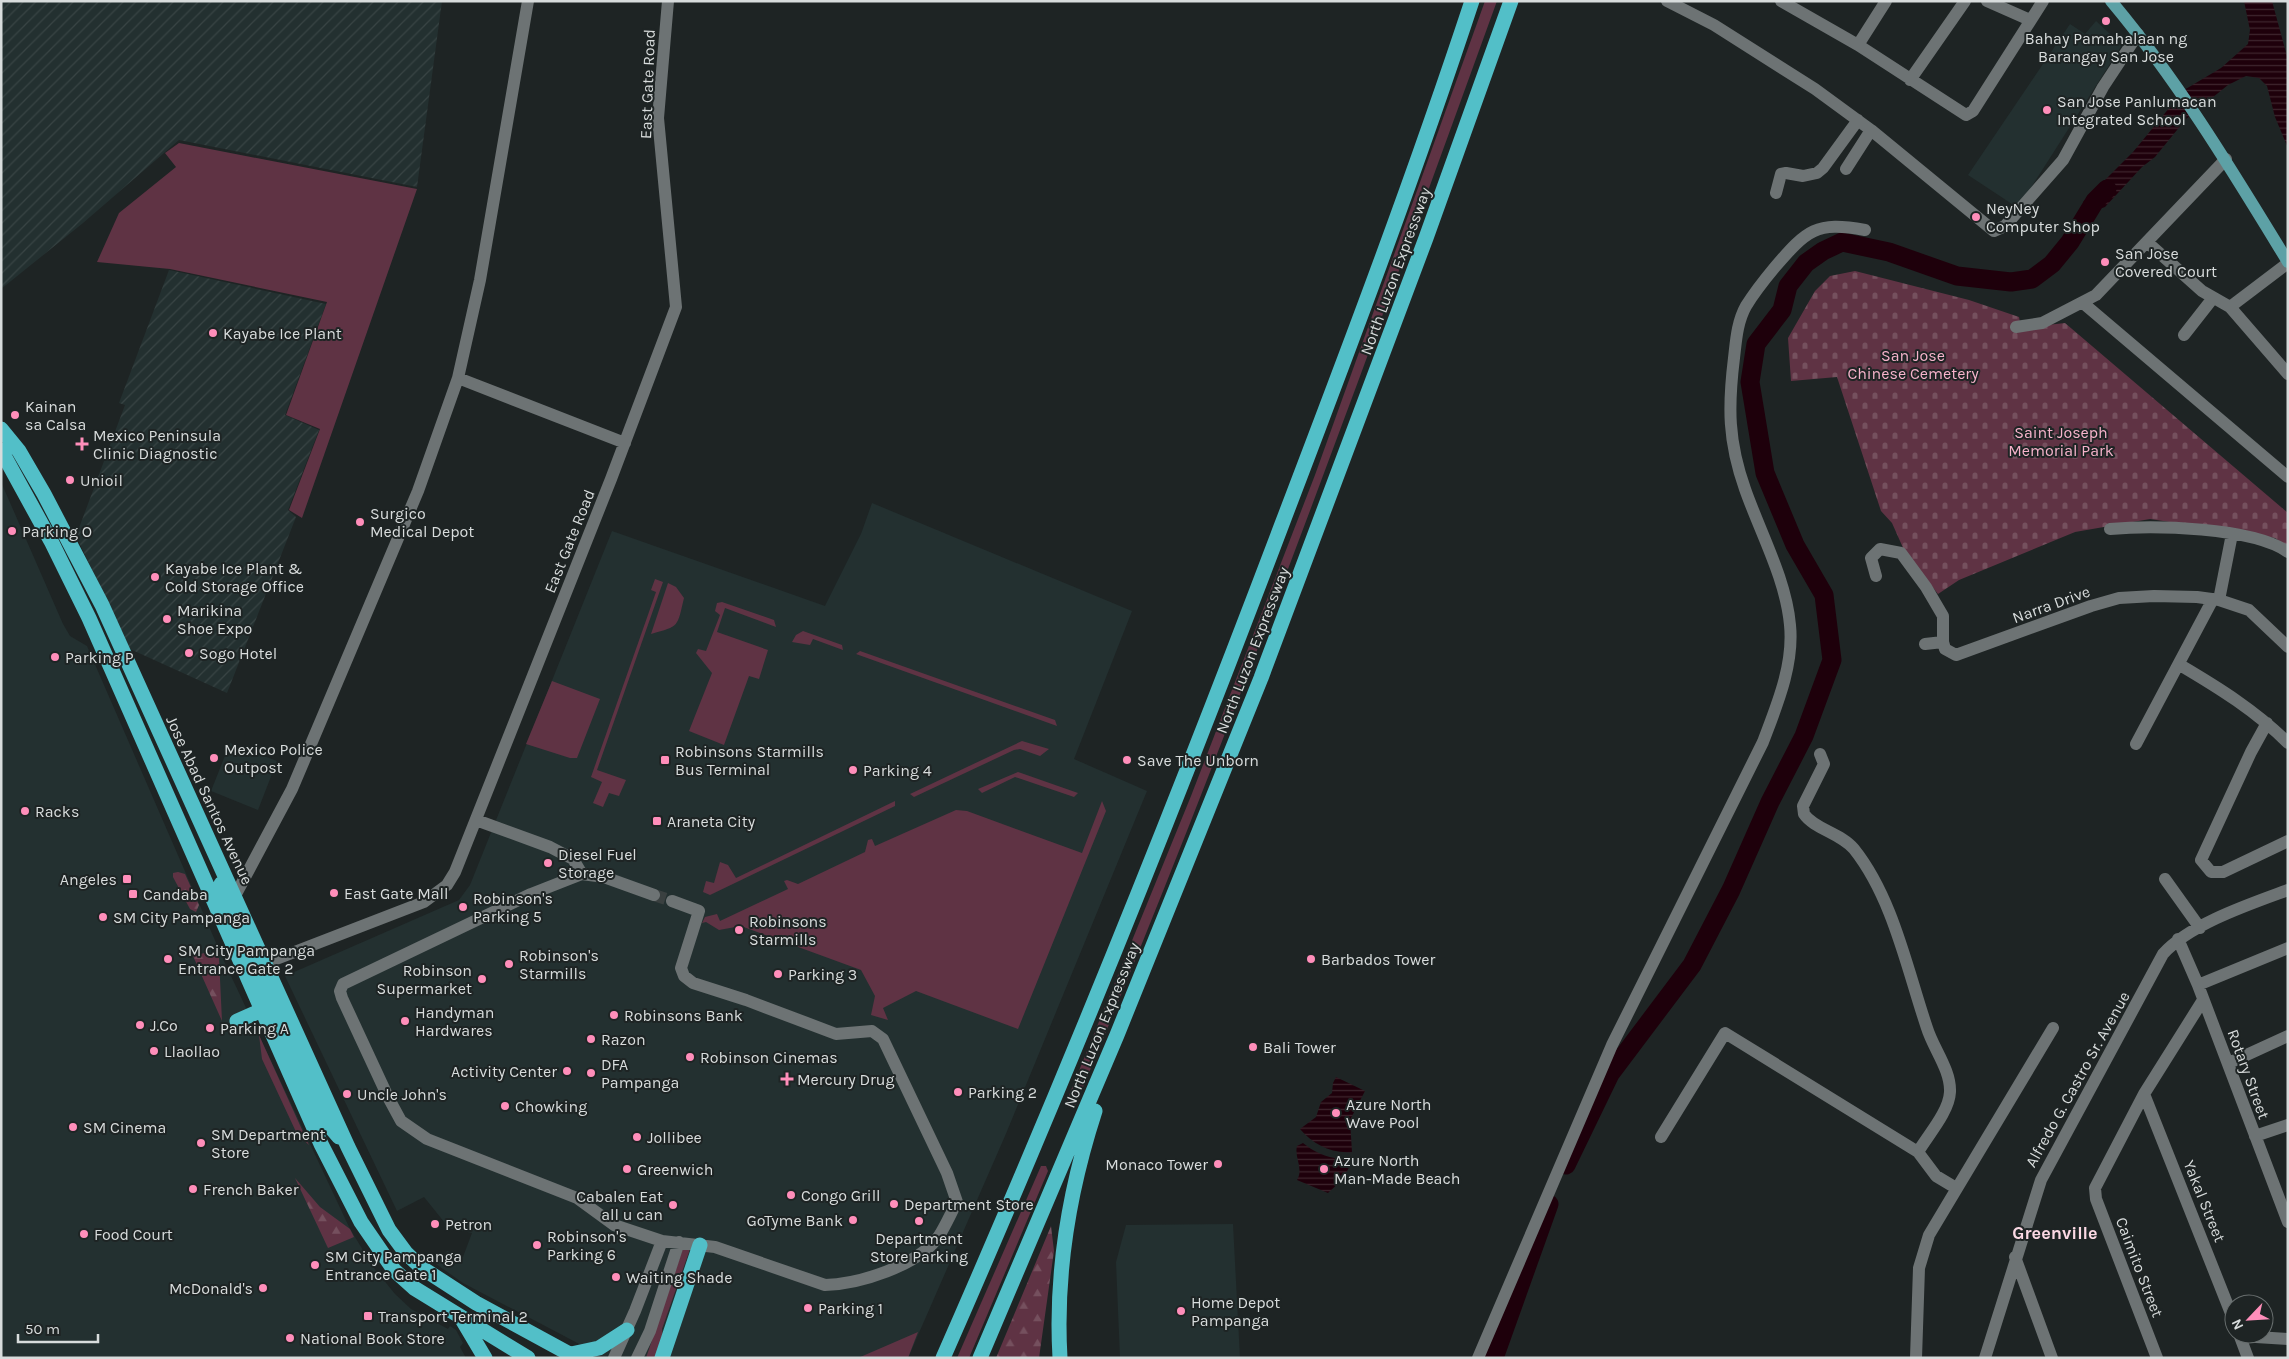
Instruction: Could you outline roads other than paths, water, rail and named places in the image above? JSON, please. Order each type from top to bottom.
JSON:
[{"type":"highway","name":"North Luzon Expressway","points":[[943,1358],[1048,1114],[1228,667],[1391,234],[1472,1]]},
{"type":"highway","name":"North Luzon Expressway","points":[[980,1358],[1117,1035],[1261,678],[1426,238],[1511,1]]},
{"type":"highway","name":"Jose Abad Santos Avenue","points":[[1,429],[19,451],[82,564],[201,828],[266,963],[348,1147],[389,1230],[406,1253],[422,1268],[476,1303],[574,1356]]},
{"type":"highway","points":[[1,450],[89,618],[142,740],[267,1007],[321,1116],[348,1147]]},
{"type":"highway","points":[[66,572],[82,564]]},
{"type":"highway","points":[[142,740],[158,732]]},
{"type":"highway","points":[[201,828],[227,904],[321,1144],[371,1239],[405,1280],[528,1358]]},
{"type":"highway","points":[[238,1021],[267,1007]]},
{"type":"highway","points":[[1060,1358],[1059,1300],[1067,1218],[1085,1143],[1117,1035]]},
{"type":"highway","points":[[662,1358],[700,1245]]},
{"type":"highway","points":[[460,1316],[485,1358]]},
{"type":"highway","points":[[574,1356],[599,1348],[627,1330]]},
{"type":"main road","points":[[2111,1],[2180,91],[2226,160],[2288,262]]},
{"type":"street","points":[[235,896],[292,789],[418,490],[458,378],[480,280],[528,1]]},
{"type":"street","name":"East Gate Road","points":[[266,963],[424,902],[447,885],[455,872],[625,444],[676,307],[658,118],[668,1]]},
{"type":"street","points":[[1667,1],[1714,24],[1774,61],[1858,120],[1991,230],[1999,230],[2004,226],[2064,160],[2103,86],[2138,34]]},
{"type":"street","points":[[1781,1],[1858,45],[1966,115],[1973,111],[2043,1]]},
{"type":"street","points":[[1858,45],[1886,1]]},
{"type":"street","points":[[1910,80],[1965,1]]},
{"type":"street","points":[[1987,1],[2030,20]]},
{"type":"street","points":[[1776,193],[1781,174],[1811,175],[1823,168],[1858,120]]},
{"type":"street","points":[[1846,169],[1871,130]]},
{"type":"street","points":[[2016,327],[2042,323],[2096,296],[2226,160]]},
{"type":"street","points":[[1478,1358],[1612,1045],[1763,742],[1779,700],[1789,660],[1790,626],[1787,601],[1744,487],[1731,434],[1729,403],[1738,328],[1745,307],[1796,243],[1815,229],[1837,225],[1865,230]]},
{"type":"street","points":[[2147,242],[2213,298],[2230,307],[2288,374]]},
{"type":"street","points":[[2230,307],[2288,262]]},
{"type":"street","points":[[2184,336],[2213,298]]},
{"type":"street","points":[[2083,303],[2288,478]]},
{"type":"street","points":[[458,378],[625,444]]},
{"type":"street","points":[[2110,530],[2150,526],[2232,534],[2265,541],[2288,552]]},
{"type":"street","points":[[2136,744],[2216,600],[2232,534]]},
{"type":"street","points":[[1876,576],[1871,561],[1873,555],[1880,549],[1901,553],[1914,568],[1943,616],[1943,642],[1925,644]]},
{"type":"street","name":"Narra Drive","points":[[1943,642],[1945,649],[1956,655],[2090,606],[2119,598],[2181,596],[2216,600],[2253,614],[2288,648]]},
{"type":"street","points":[[2180,665],[2218,687],[2267,722],[2288,743]]},
{"type":"street","points":[[2267,722],[2250,752],[2202,860],[2211,872],[2223,872],[2288,841]]},
{"type":"street","points":[[1820,754],[1824,764],[1803,806],[1804,814],[1846,841],[1870,872],[1904,954],[1927,1030],[1941,1060],[1950,1090],[1948,1102],[1918,1152]]},
{"type":"street","points":[[476,820],[550,848],[573,859],[582,874]]},
{"type":"street","points":[[654,895],[604,877],[582,874],[531,894],[343,984],[340,991],[388,1097],[401,1120],[427,1139],[577,1198],[614,1225],[662,1241],[715,1247],[824,1285],[842,1285],[876,1276],[912,1259],[925,1250],[938,1237],[957,1202],[947,1173],[883,1039],[872,1031],[836,1034],[746,1000],[693,983],[684,976],[681,968],[699,911],[672,901]]},
{"type":"street","points":[[2165,879],[2200,928]]},
{"type":"street","name":"Alfredo G. Castro Sr. Avenue","points":[[1985,1358],[2015,1257],[2041,1180],[2163,954],[2178,939],[2252,903],[2288,890]]},
{"type":"street","name":"Rotary Street","points":[[2178,939],[2198,985],[2288,1222]]},
{"type":"street","points":[[2198,985],[2288,948]]},
{"type":"street","points":[[2144,1094],[2203,1000]]},
{"type":"street","points":[[1916,1358],[1919,1268],[1922,1252],[1956,1188],[2053,1028]]},
{"type":"street","points":[[1661,1137],[1725,1033],[1918,1152],[1936,1176],[1956,1188]]},
{"type":"street","points":[[2228,1064],[2288,1036]]},
{"type":"street","name":"Caimito Street","points":[[2144,1094],[2095,1188],[2096,1199],[2157,1358]]},
{"type":"street","name":"Yakal Street","points":[[2144,1094],[2224,1296]]},
{"type":"street","points":[[2255,1136],[2288,1125]]},
{"type":"street","points":[[614,1358],[662,1241]]},
{"type":"street","points":[[637,1358],[650,1330],[679,1242]]},
{"type":"street","points":[[2015,1257],[2052,1358]]},
{"type":"street","points":[[2274,1338],[2288,1339]]},
{"type":"street","points":[[2243,1344],[2248,1358]]},
{"type":"waterway","points":[[1566,1165],[1610,1074],[1692,965],[1731,890],[1770,802],[1804,736],[1832,660],[1824,595],[1795,545],[1765,473],[1750,382],[1756,344],[1782,310],[1788,286],[1806,263],[1823,251],[1842,242],[1889,252],[1957,276],[2011,282],[2032,279],[2052,264],[2070,242],[2095,201],[2107,189]]},
{"type":"waterway","points":[[1494,1358],[1549,1204]]},
{"type":"tunnel","points":[[654,895],[672,901]]},
{"type":"place","name":"Bahay Pamahalaan ng Barangay San Jose","points":[[2106,21]]},
{"type":"place","name":"San Jose Panlumacan Integrated School","points":[[2047,110]]},
{"type":"place","name":"NeyNey Computer Shop","points":[[1976,217]]},
{"type":"place","name":"San Jose Covered Court","points":[[2105,262]]},
{"type":"place","name":"Kayabe Ice Plant","points":[[213,333]]},
{"type":"place","name":"Kainan sa Calsa","points":[[15,415]]},
{"type":"place","name":"Mexico Peninsula Clinic Diagnostic","points":[[82,444]]},
{"type":"place","name":"Unioil","points":[[70,480]]},
{"type":"place","name":"Surgico Medical Depot","points":[[360,522]]},
{"type":"place","name":"Parking O","points":[[12,531]]},
{"type":"place","name":"Kayabe Ice Plant & Cold Storage Office","points":[[155,577]]},
{"type":"place","name":"Marikina Shoe Expo","points":[[167,619]]},
{"type":"place","name":"Sogo Hotel","points":[[189,653]]},
{"type":"place","name":"Parking P","points":[[55,657]]},
{"type":"place","name":"Mexico Police Outpost","points":[[214,758]]},
{"type":"place","name":"Robinsons Starmills Bus Terminal","points":[[665,760]]},
{"type":"place","name":"Save The Unborn","points":[[1127,760]]},
{"type":"place","name":"Parking 4","points":[[853,770]]},
{"type":"place","name":"Racks","points":[[25,811]]},
{"type":"place","name":"Araneta City","points":[[657,821]]},
{"type":"place","name":"Diesel Fuel Storage","points":[[548,863]]},
{"type":"place","name":"Angeles","points":[[127,879]]},
{"type":"place","name":"East Gate Mall","points":[[334,893]]},
{"type":"place","name":"Candaba","points":[[133,894]]},
{"type":"place","name":"Robinson's Parking 5","points":[[463,907]]},
{"type":"place","name":"SM City Pampanga","points":[[103,917]]},
{"type":"place","name":"Robinsons Starmills","points":[[739,930]]},
{"type":"place","name":"SM City Pampanga Entrance Gate 2","points":[[168,959]]},
{"type":"place","name":"Barbados Tower","points":[[1311,959]]},
{"type":"place","name":"Robinson's Starmills","points":[[509,964]]},
{"type":"place","name":"Parking 3","points":[[778,974]]},
{"type":"place","name":"Robinson Supermarket","points":[[482,979]]},
{"type":"place","name":"Robinsons Bank","points":[[614,1015]]},
{"type":"place","name":"Handyman Hardwares","points":[[405,1021]]},
{"type":"place","name":"J.Co","points":[[140,1025]]},
{"type":"place","name":"Parking A","points":[[210,1028]]},
{"type":"place","name":"Razon","points":[[591,1039]]},
{"type":"place","name":"Bali Tower","points":[[1253,1047]]},
{"type":"place","name":"Llaollao","points":[[154,1051]]},
{"type":"place","name":"Robinson Cinemas","points":[[690,1057]]},
{"type":"place","name":"Activity Center","points":[[567,1071]]},
{"type":"place","name":"DFA Pampanga","points":[[591,1073]]},
{"type":"place","name":"Mercury Drug","points":[[787,1079]]},
{"type":"place","name":"Parking 2","points":[[958,1092]]},
{"type":"place","name":"Uncle John's","points":[[347,1094]]},
{"type":"place","name":"Chowking","points":[[505,1106]]},
{"type":"place","name":"Azure North Wave Pool","points":[[1336,1113]]},
{"type":"place","name":"SM Cinema","points":[[73,1127]]},
{"type":"place","name":"Jollibee","points":[[637,1137]]},
{"type":"place","name":"SM Department Store","points":[[201,1143]]},
{"type":"place","name":"Monaco Tower","points":[[1218,1164]]},
{"type":"place","name":"Greenwich","points":[[627,1169]]},
{"type":"place","name":"Azure North Man-Made Beach","points":[[1324,1169]]},
{"type":"place","name":"French Baker","points":[[193,1189]]},
{"type":"place","name":"Congo Grill","points":[[791,1195]]},
{"type":"place","name":"Department Store","points":[[894,1204]]},
{"type":"place","name":"Cabalen Eat all u can","points":[[673,1205]]},
{"type":"place","name":"GoTyme Bank","points":[[853,1220]]},
{"type":"place","name":"Department Store Parking","points":[[919,1221]]},
{"type":"place","name":"Petron","points":[[435,1224]]},
{"type":"place","name":"Food Court","points":[[84,1234]]},
{"type":"place","name":"Robinson's Parking 6","points":[[537,1245]]},
{"type":"place","name":"SM City Pampanga Entrance Gate 1","points":[[315,1265]]},
{"type":"place","name":"Waiting Shade","points":[[616,1277]]},
{"type":"place","name":"McDonald's","points":[[263,1288]]},
{"type":"place","name":"Parking 1","points":[[808,1308]]},
{"type":"place","name":"Home Depot Pampanga","points":[[1181,1311]]},
{"type":"place","name":"Transport Terminal 2","points":[[368,1316]]},
{"type":"place","name":"National Book Store","points":[[290,1338]]},
{"type":"district","name":"Greenville","points":[[2055,1233]]},
{"type":"park label","name":"San Jose Chinese Cemetery","points":[[1913,364]]},
{"type":"park label","name":"Saint Joseph Memorial Park","points":[[2061,441]]}]
